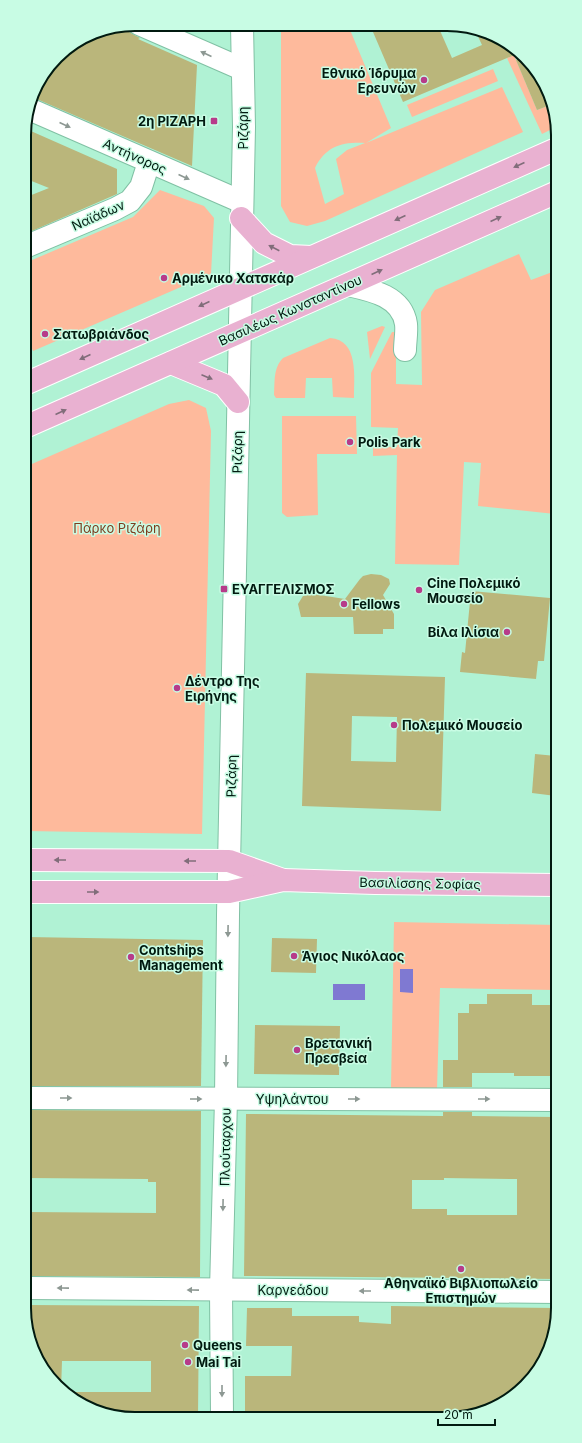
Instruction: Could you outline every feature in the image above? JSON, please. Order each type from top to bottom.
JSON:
[{"type":"main road","points":[[31,381],[551,151]]},
{"type":"main road","name":"Βασιλέως Κωνσταντίνου","points":[[31,424],[551,194]]},
{"type":"main road","points":[[241,210],[264,243],[290,256],[311,257]]},
{"type":"main road","points":[[171,363],[224,385],[238,402]]},
{"type":"main road","name":"Βασιλίσσης Σοφίας","points":[[31,860],[283,880],[375,883],[551,885]]},
{"type":"main road","name":"Βασιλίσσης Σοφίας","points":[[31,892],[229,877],[283,880]]},
{"type":"street","points":[[155,31],[242,69]]},
{"type":"street","name":"Ριζάρη","points":[[229,877],[241,210],[244,127],[242,31]]},
{"type":"street","name":"Αντήνορος","points":[[34,111],[149,162],[241,210]]},
{"type":"street","name":"Ναϊάδων","points":[[31,244],[116,209],[130,200],[141,187],[149,162]]},
{"type":"street","points":[[348,285],[372,291],[399,306],[404,315],[406,326],[405,350]]},
{"type":"street","name":"Πλούταρχου","points":[[222,1412],[221,1290],[226,1099],[229,877]]},
{"type":"street","name":"Υψηλάντου","points":[[31,1098],[551,1100]]},
{"type":"street","name":"Καρνεάδου","points":[[31,1288],[551,1292]]},
{"type":"green space","points":[[281,31],[351,31],[391,128],[366,143],[502,87],[523,132],[325,221],[307,226],[290,222],[281,206]],"holes":[[[349,143],[365,143],[347,150],[336,159],[344,194],[325,204],[315,168],[319,161],[330,150],[336,147]]]},
{"type":"green space","points":[[514,55],[537,110],[547,106],[551,130],[542,134],[507,58]]},
{"type":"green space","points":[[493,69],[498,81],[412,117],[407,105]]},
{"type":"green space","points":[[160,190],[204,206],[214,218],[211,274],[33,351],[31,346],[31,260],[133,217]]},
{"type":"green space","points":[[519,254],[531,280],[551,272],[551,514],[478,506],[481,463],[464,462],[459,565],[395,564],[397,455],[373,456],[373,447],[397,447],[398,428],[371,427],[371,373],[392,332],[396,332],[396,384],[422,385],[421,312],[435,290]]},
{"type":"green space","points":[[382,326],[385,327],[370,359],[367,332]]},
{"type":"green space","points":[[330,338],[339,340],[346,345],[350,352],[354,370],[354,398],[333,397],[332,378],[306,378],[305,398],[276,398],[274,395],[275,375],[283,358]]},
{"type":"green space","name":"Πάρκο Ριζάρη","points":[[189,400],[206,408],[211,431],[202,834],[31,831],[31,464],[169,404]]},
{"type":"green space","points":[[282,416],[356,416],[357,454],[317,454],[318,515],[287,517],[282,513]]},
{"type":"green space","points":[[394,922],[551,925],[551,990],[440,988],[437,1089],[391,1088]]},
{"type":"shaded area","points":[[400,969],[413,969],[413,993],[400,992]]},
{"type":"shaded area","points":[[333,984],[365,984],[365,1000],[333,1000]]},
{"type":"building","points":[[128,31],[140,38],[138,39],[197,65],[192,166],[38,99],[45,83],[61,61],[72,52],[95,39]]},
{"type":"building","name":"Εθνικό Ίδρυμα Ερευνών","points":[[373,31],[440,31],[452,58],[482,45],[478,36],[493,42],[514,55],[403,102]]},
{"type":"building","points":[[518,59],[521,61],[530,72],[543,95],[547,106],[537,110],[516,60]]},
{"type":"building","points":[[31,131],[117,169],[117,194],[31,231],[31,195],[49,188],[31,181]]},
{"type":"building","name":"Fellows","points":[[371,574],[381,575],[389,579],[390,584],[383,595],[394,614],[394,629],[383,629],[383,634],[354,634],[353,617],[301,617],[298,604],[303,596],[313,594],[345,599],[363,576]]},
{"type":"building","name":"Βίλα Ιλίσια","points":[[471,591],[550,598],[544,661],[538,661],[536,679],[460,672],[462,652],[465,653]]},
{"type":"building","points":[[306,673],[445,677],[441,811],[302,806]],"holes":[[[352,716],[397,717],[396,762],[351,761]]]},
{"type":"building","points":[[535,754],[551,756],[551,795],[532,793]]},
{"type":"building","points":[[31,937],[203,940],[201,1086],[31,1086]]},
{"type":"building","name":"Άγιος Νικόλαος","points":[[272,938],[317,939],[316,973],[271,972]]},
{"type":"building","points":[[487,994],[532,994],[532,1005],[551,1005],[550,1076],[514,1076],[514,1073],[472,1073],[472,1087],[443,1087],[443,1060],[458,1060],[458,1013],[469,1013],[469,1004],[487,1004]]},
{"type":"building","name":"Βρετανική Πρεσβεία","points":[[255,1025],[340,1026],[339,1075],[254,1074]]},
{"type":"building","points":[[31,1110],[201,1111],[200,1277],[31,1276],[31,1212],[156,1213],[156,1182],[148,1182],[148,1179],[31,1178]]},
{"type":"building","points":[[443,1112],[472,1112],[472,1116],[551,1117],[551,1279],[244,1276],[246,1114],[443,1116]],"holes":[[[444,1178],[517,1179],[517,1215],[447,1215],[447,1209],[412,1209],[412,1180],[444,1180]]]},
{"type":"building","points":[[31,1305],[199,1306],[198,1412],[128,1412],[115,1410],[89,1401],[74,1392],[151,1392],[151,1361],[62,1361],[61,1381],[52,1371],[39,1348],[32,1322]]},
{"type":"building","points":[[391,1306],[551,1308],[549,1328],[543,1348],[530,1371],[510,1391],[487,1404],[461,1411],[447,1412],[245,1412],[245,1376],[291,1376],[292,1346],[246,1346],[247,1308],[292,1308],[292,1316],[359,1316],[359,1322],[391,1324]]},
{"type":"place","name":"Εθνικό Ίδρυμα Ερευνών","points":[[424,80]]},
{"type":"place","name":"2η ΡΙΖΑΡΗ","points":[[214,121]]},
{"type":"place","name":"Αρμένικο Χατσκάρ","points":[[164,278]]},
{"type":"place","name":"Σατωβριάνδος","points":[[45,334]]},
{"type":"place","name":"Polis Park","points":[[350,442]]},
{"type":"place","name":"ΕΥΑΓΓΕΛΙΣΜΟΣ","points":[[224,589]]},
{"type":"place","name":"Cine Πολεμικό Μουσείο","points":[[419,590]]},
{"type":"place","name":"Fellows","points":[[344,604]]},
{"type":"place","name":"Βίλα Ιλίσια","points":[[507,632]]},
{"type":"place","name":"Δέντρο Της Ειρήνης","points":[[177,688]]},
{"type":"place","name":"Πολεμικό Μουσείο","points":[[394,725]]},
{"type":"place","name":"Άγιος Νικόλαος","points":[[294,956]]},
{"type":"place","name":"Contships Management","points":[[131,957]]},
{"type":"place","name":"Βρετανική Πρεσβεία","points":[[297,1050]]},
{"type":"place","name":"Αθηναϊκό Βιβλιοπωλείο Επιστημών","points":[[461,1269]]},
{"type":"place","name":"Queens","points":[[185,1345]]},
{"type":"place","name":"Mai Tai","points":[[188,1362]]}]
